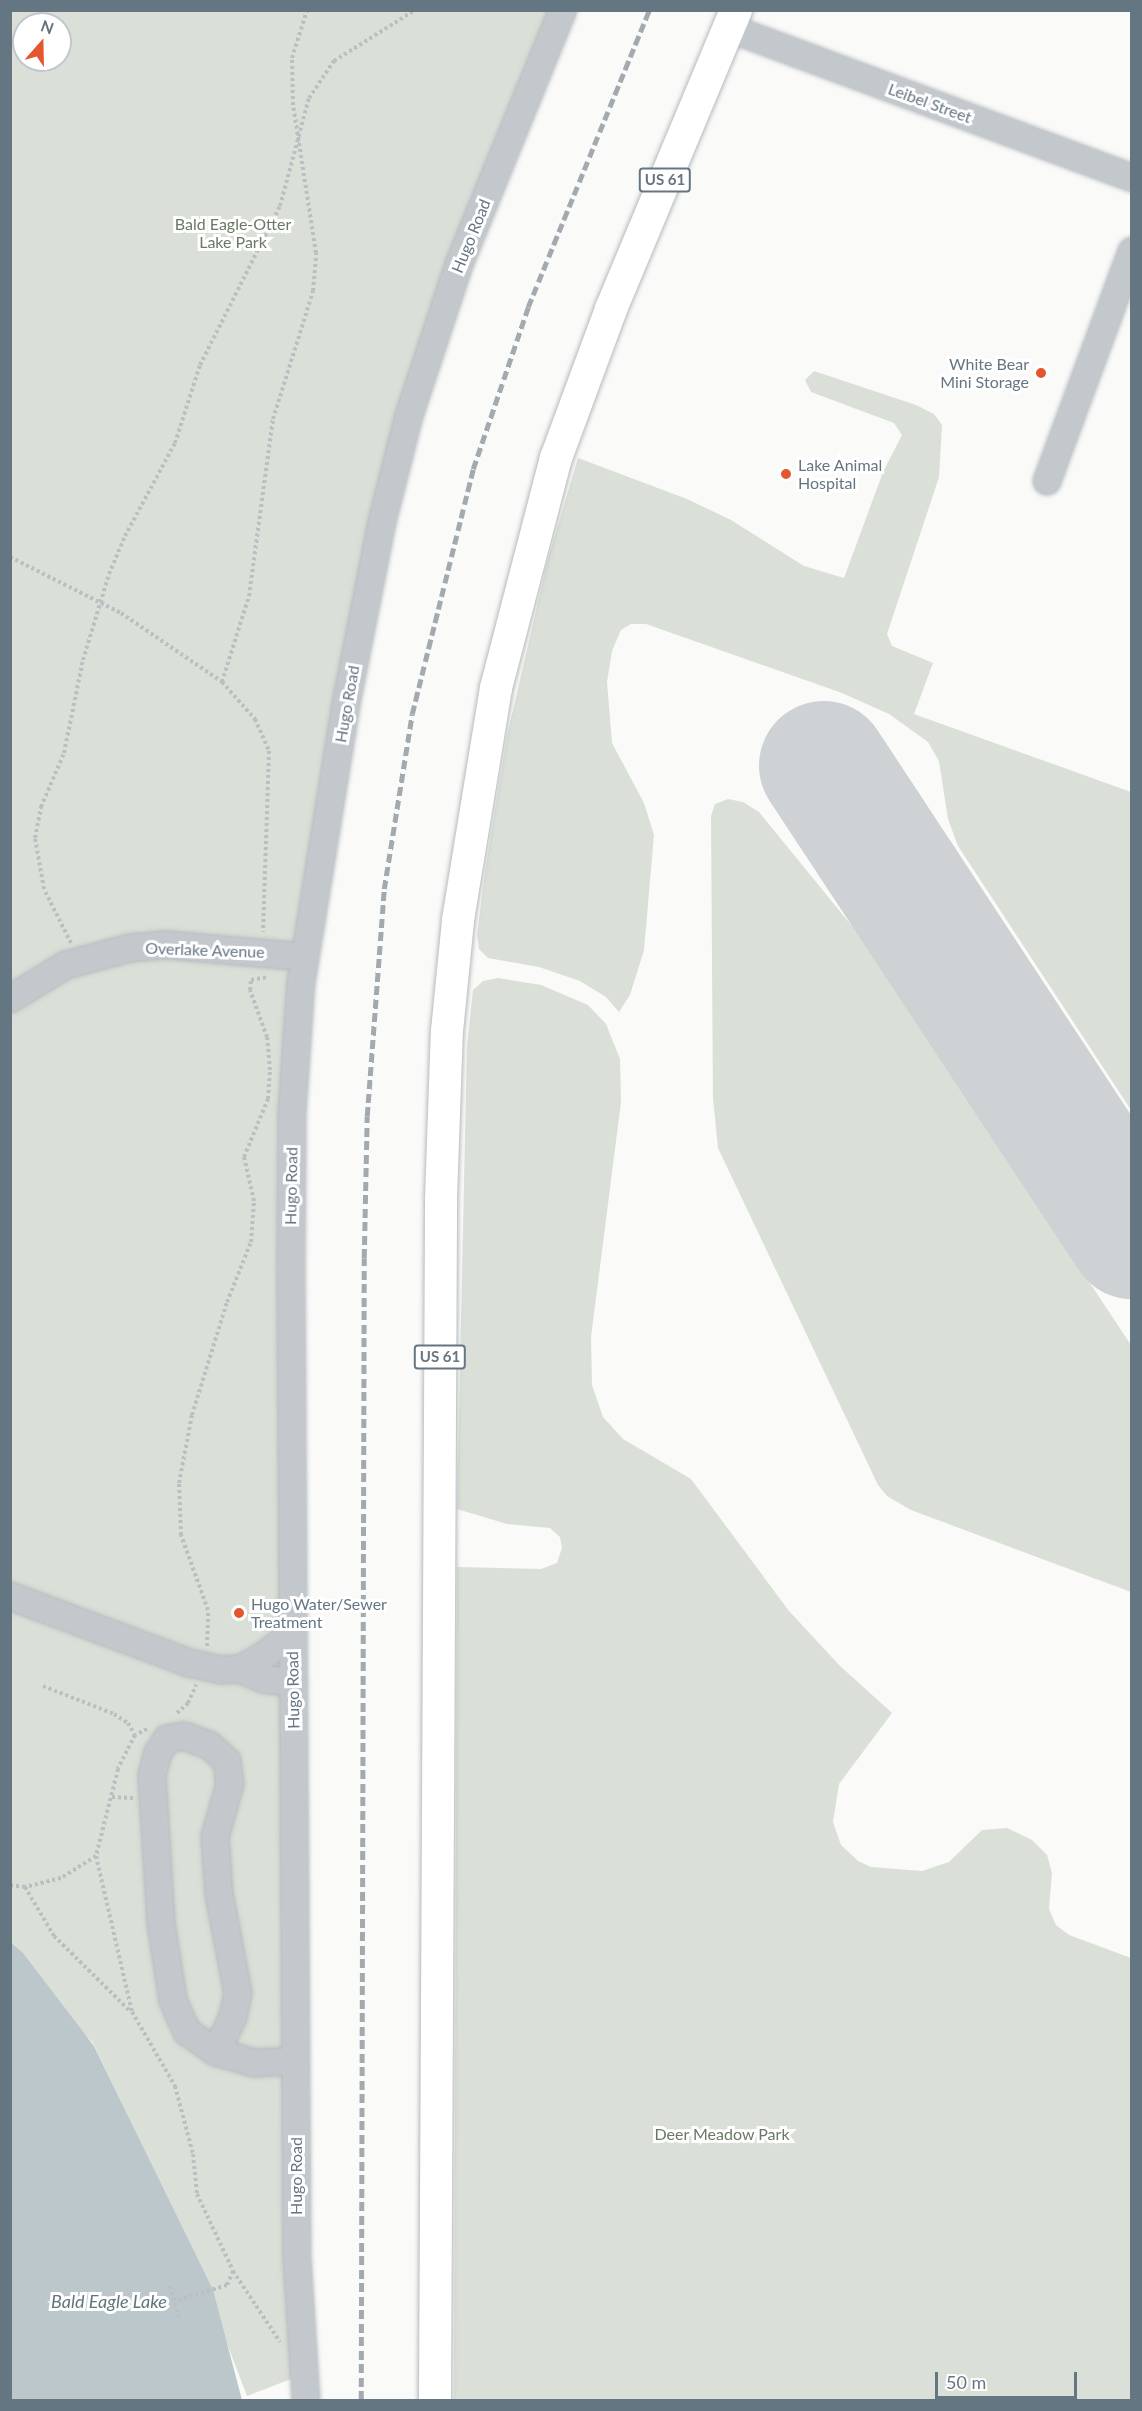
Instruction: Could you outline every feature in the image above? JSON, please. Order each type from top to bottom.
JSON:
[{"type":"main road","name":"US 61","points":[[435,2400],[441,1178],[447,1031],[458,920],[496,688],[556,458],[611,309],[732,19]]},
{"type":"street","name":"Hugo Road","points":[[306,2400],[297,2256],[291,1190],[304,957],[348,694],[383,518],[409,416],[460,262],[562,10]]},
{"type":"street","name":"Leibel Street","points":[[732,19],[1131,178]]},
{"type":"street","points":[[1047,481],[1131,251]]},
{"type":"street","name":"Overlake Avenue","points":[[10,999],[34,982],[80,960],[129,948],[167,945],[304,957]]},
{"type":"street","points":[[10,1596],[204,1667],[240,1669],[263,1679],[294,1683]]},
{"type":"street","points":[[240,1669],[265,1655],[293,1633]]},
{"type":"street","points":[[216,2052],[233,2017],[238,1993],[219,1894],[215,1837],[230,1784],[227,1761],[209,1744],[184,1736],[167,1739],[158,1753],[152,1775],[161,1923],[173,2000],[187,2032],[216,2052],[254,2063],[295,2061]]},
{"type":"path","points":[[222,682],[249,596],[273,419],[313,291],[316,253],[297,139],[292,58],[307,10]]},
{"type":"path","points":[[80,960],[44,890],[35,838],[41,807],[64,753],[83,660],[100,601],[125,536],[176,443],[200,365],[280,206],[309,98],[334,61],[415,10]]},
{"type":"path","points":[[10,557],[100,601],[222,682],[255,719],[269,751],[265,813],[267,915],[250,990],[267,1037],[270,1070],[263,1115],[244,1157],[254,1201],[251,1242],[227,1302],[192,1415],[179,1483],[181,1535],[208,1610],[210,1628],[204,1667],[188,1703],[173,1716]]},
{"type":"path","points":[[251,980],[288,972],[304,957]]},
{"type":"path","points":[[44,1686],[114,1714],[128,1723],[135,1735]]},
{"type":"path","points":[[132,2012],[96,1856],[118,1769],[135,1735],[151,1727]]},
{"type":"path","points":[[10,1885],[25,1887],[61,1878],[96,1856]]},
{"type":"path","points":[[25,1887],[54,1936],[132,2012],[175,2086],[193,2154],[197,2194],[233,2271],[282,2344]]},
{"type":"path","points":[[175,2301],[213,2290],[232,2280],[233,2271]]},
{"type":"path","points":[[170,2286],[179,2318]]},
{"type":"green space","name":"Bald Eagle-Otter Lake Park","points":[[11,11],[557,11],[409,416],[301,983],[304,2374],[247,2396],[186,2236],[93,2043],[11,1954]]},
{"type":"green space","points":[[814,371],[916,405],[934,414],[942,425],[939,477],[887,634],[892,646],[933,663],[914,714],[1131,792],[1131,1110],[958,846],[948,819],[939,761],[928,742],[889,714],[842,693],[646,624],[631,624],[621,630],[612,651],[607,682],[612,743],[644,803],[654,835],[644,950],[630,995],[619,1012],[606,997],[580,981],[539,967],[488,958],[479,949],[477,935],[485,872],[507,736],[548,559],[578,458],[687,499],[731,520],[804,566],[844,578],[883,472],[902,435],[894,423],[811,392],[805,380]]},
{"type":"green space","points":[[728,799],[743,802],[759,812],[856,931],[1131,1345],[1131,1592],[911,1510],[887,1496],[878,1485],[718,1148],[713,1098],[711,816],[715,804]]},
{"type":"green space","name":"Deer Meadow Park","points":[[498,978],[541,985],[588,1005],[606,1024],[620,1059],[621,1102],[591,1337],[592,1385],[603,1417],[623,1439],[691,1479],[789,1611],[840,1666],[892,1713],[839,1784],[833,1822],[841,1845],[858,1861],[871,1867],[922,1871],[949,1862],[982,1830],[1007,1828],[1032,1840],[1047,1855],[1052,1873],[1049,1909],[1056,1925],[1069,1935],[1131,1958],[1131,2400],[454,2400],[457,1567],[541,1569],[557,1563],[562,1548],[560,1537],[550,1528],[507,1524],[457,1509],[467,1046],[473,990],[483,981]]},
{"type":"water","name":"Bald Eagle Lake","points":[[11,1943],[23,1953],[94,2046],[213,2290],[242,2400],[11,2400]]},
{"type":"runway","points":[[823,765],[1132,1234]]},
{"type":"railway","points":[[361,2400],[364,1258],[367,1116],[384,889],[412,714],[473,469],[528,307],[649,10]]},
{"type":"place","name":"White Bear Mini Storage","points":[[1041,373]]},
{"type":"place","name":"Lake Animal Hospital","points":[[786,474]]},
{"type":"place","name":"Hugo Water/Sewer Treatment","points":[[239,1613]]}]
